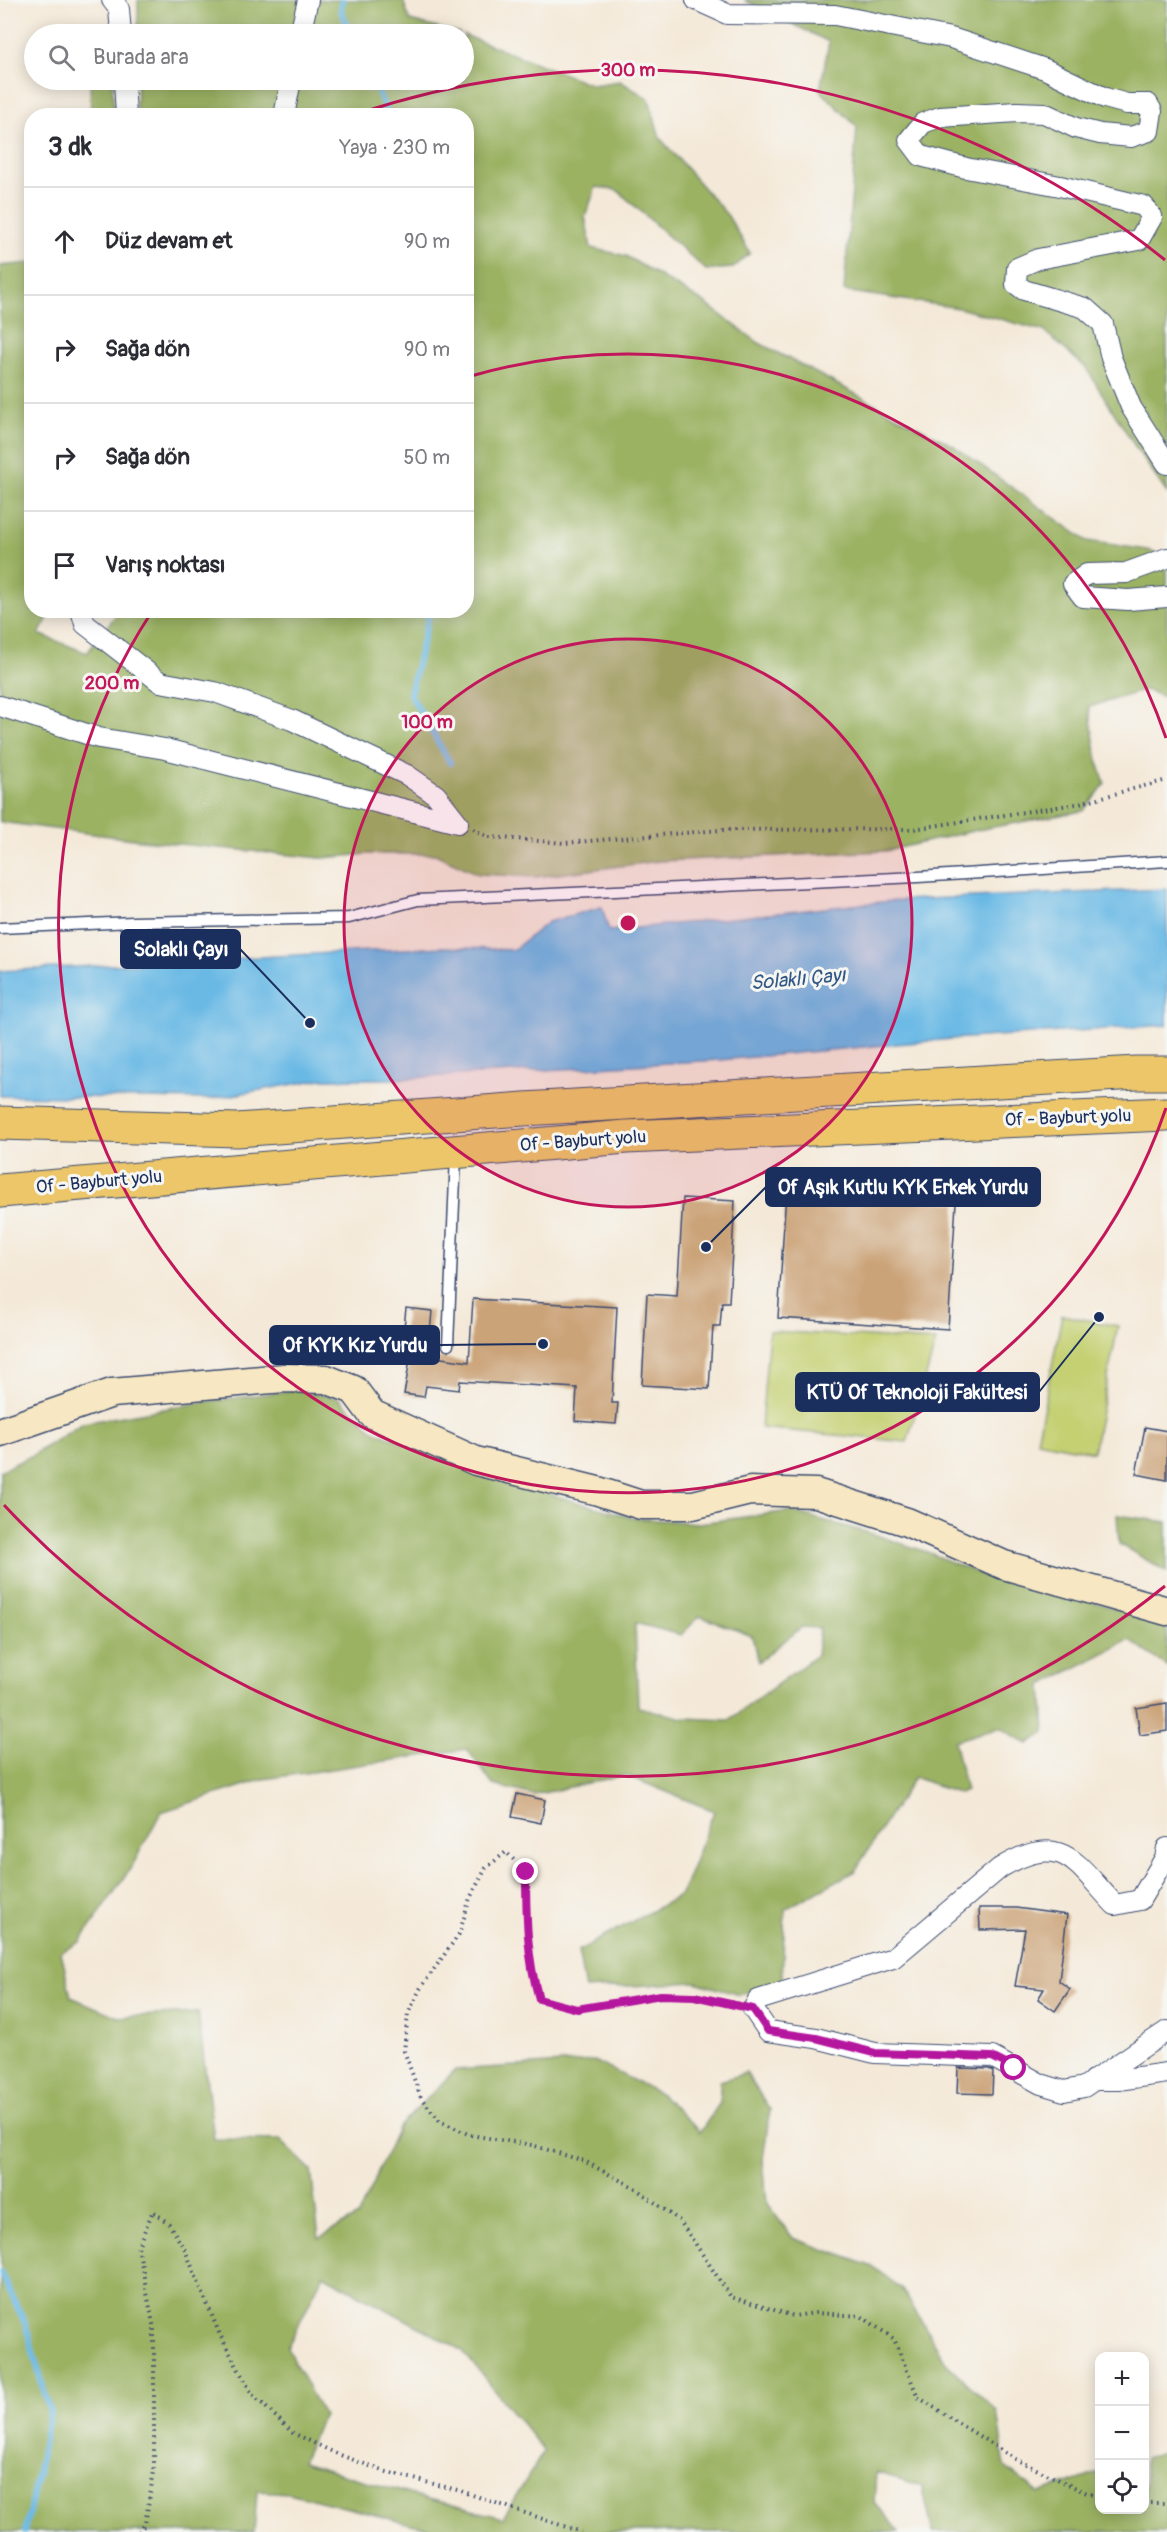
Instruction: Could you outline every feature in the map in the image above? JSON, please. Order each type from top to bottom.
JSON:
[{"type":"highway","name":"Of - Bayburt yolu","points":[[0,1123],[237,1130],[524,1109],[1137,1072],[1167,1073]]},
{"type":"highway","name":"Of - Bayburt yolu","points":[[0,1191],[626,1137],[1167,1114]]},
{"type":"street","points":[[112,0],[119,9],[120,24]]},
{"type":"street","points":[[302,24],[308,0]]},
{"type":"street","points":[[696,0],[727,14],[835,15],[951,38],[1045,69],[1105,98],[1127,104],[1148,104],[1152,111],[1149,131],[1131,137],[1100,134],[1076,128],[1044,113],[1017,112],[940,117],[922,123],[909,140],[921,156],[966,168],[1060,186],[1144,206],[1152,217],[1139,240],[1038,259],[1017,268],[1016,284],[1024,290],[1085,308],[1103,324],[1111,358],[1131,407],[1167,464]]},
{"type":"street","points":[[125,90],[126,108]]},
{"type":"street","points":[[286,108],[289,90]]},
{"type":"street","points":[[1167,558],[1126,573],[1087,574],[1073,584],[1083,597],[1128,600],[1167,597]]},
{"type":"street","points":[[84,618],[86,624],[160,682],[215,693],[292,720],[407,775],[436,795],[458,823]]},
{"type":"street","points":[[0,706],[99,738],[165,749],[458,823]]},
{"type":"street","points":[[0,1432],[112,1393],[284,1378],[326,1379],[354,1390],[372,1414],[476,1461],[598,1491],[641,1505],[693,1505],[750,1491],[816,1493],[907,1522],[1004,1565],[1167,1611]]},
{"type":"street","points":[[1167,1848],[1165,1858],[1140,1900],[1115,1905],[1083,1868],[1066,1854],[1044,1852],[1018,1858],[1000,1868],[893,1958],[758,2000],[753,2009],[768,2031],[816,2038],[875,2053],[992,2057],[1041,2084],[1064,2091],[1084,2087],[1167,2031]]},
{"type":"street","points":[[1093,2080],[1118,2080],[1167,2073]]},
{"type":"lane","points":[[0,928],[133,922],[349,918],[417,900],[930,876],[1167,861]]},
{"type":"lane","points":[[448,1346],[456,1152]]},
{"type":"path","points":[[458,823],[489,837],[565,843],[720,830],[913,829],[1076,804],[1167,780]]},
{"type":"path","points":[[753,2009],[694,1996],[661,1995],[577,2009],[539,1999],[532,1974],[526,1919],[526,1872],[506,1852],[486,1868],[470,1898],[459,1934],[420,1989],[408,2014],[404,2051],[421,2098],[440,2121],[470,2134],[532,2145],[584,2161],[635,2188],[680,2221],[731,2297],[795,2316],[816,2313],[861,2316],[894,2338],[918,2397],[1015,2459],[1095,2495]]},
{"type":"path","points":[[139,2532],[145,2524],[154,2471],[154,2329],[138,2246],[153,2211],[169,2224],[185,2250],[220,2335],[252,2394],[293,2433],[335,2453],[383,2471],[461,2491],[581,2532]]},
{"type":"path","points":[[1149,2503],[1167,2503]]},
{"type":"green space","points":[[138,0],[403,0],[410,21],[422,24],[138,24]]},
{"type":"green space","points":[[744,0],[1167,0],[1167,493],[1086,368],[1044,331],[959,308],[844,291],[857,127],[820,90],[829,42]]},
{"type":"green space","points":[[474,39],[593,85],[620,81],[649,99],[660,138],[728,216],[750,253],[733,268],[706,270],[617,190],[596,187],[585,217],[591,248],[626,256],[703,302],[759,343],[954,446],[1087,541],[1148,550],[1167,557],[1167,698],[1145,690],[1089,707],[1097,759],[1105,784],[1083,811],[977,830],[886,851],[659,861],[535,877],[478,874],[435,854],[368,854],[322,858],[149,841],[0,822],[0,266],[24,264],[24,618],[48,618],[39,634],[87,653],[114,618],[474,618],[474,108],[136,108],[137,90],[474,90]]},
{"type":"green space","points":[[90,90],[113,90],[114,108],[91,108]]},
{"type":"green space","points":[[1062,1315],[1118,1326],[1093,1452],[1037,1441]]},
{"type":"green space","points":[[769,1331],[936,1341],[907,1442],[761,1428]]},
{"type":"green space","points":[[294,1390],[338,1398],[373,1430],[489,1477],[634,1518],[699,1523],[790,1511],[873,1534],[930,1553],[989,1578],[1079,1598],[1167,1622],[1167,1666],[1129,1640],[1042,1685],[1045,1733],[1028,1744],[999,1727],[954,1741],[966,1791],[959,1794],[914,1777],[855,1871],[785,1909],[782,1980],[740,1995],[695,1982],[585,1989],[578,1951],[681,1895],[714,1811],[625,1775],[534,1795],[493,1785],[467,1749],[264,1779],[161,1812],[132,1866],[80,1942],[61,1952],[71,1997],[118,2017],[198,2013],[214,2139],[280,2140],[311,2170],[319,2238],[358,2216],[398,2128],[455,2070],[594,2061],[661,2094],[700,2132],[720,2103],[720,2081],[746,2073],[770,2110],[763,2159],[767,2204],[793,2238],[873,2267],[902,2289],[947,2364],[997,2411],[1005,2467],[1039,2493],[1095,2474],[1095,2514],[1149,2514],[1149,2457],[1167,2450],[1167,2532],[933,2532],[922,2486],[876,2472],[874,2502],[899,2532],[442,2532],[289,2493],[257,2491],[254,2532],[0,2532],[0,1471],[33,1455],[83,1423],[204,1402]],"holes":[[[700,1616],[752,1636],[758,1662],[802,1627],[820,1628],[817,1655],[729,1720],[683,1718],[638,1707],[635,1623],[681,1635]],[[323,2275],[462,2350],[544,2451],[503,2518],[409,2494],[302,2462],[323,2415],[287,2348]]]},
{"type":"green space","points":[[1117,1515],[1167,1522],[1167,1572],[1119,1544]]},
{"type":"water","points":[[1167,889],[1167,1025],[952,1039],[720,1060],[394,1079],[322,1079],[210,1099],[0,1096],[0,971],[442,947],[513,950],[548,922],[602,907],[609,931],[900,900]]},
{"type":"building","points":[[786,1192],[956,1203],[948,1329],[778,1318]]},
{"type":"building","points":[[683,1198],[735,1201],[729,1302],[722,1302],[720,1326],[713,1326],[709,1389],[642,1385],[647,1294],[677,1296]]},
{"type":"building","points":[[473,1299],[617,1307],[612,1403],[618,1403],[616,1424],[575,1421],[577,1388],[460,1381],[459,1390],[426,1386],[424,1397],[404,1394],[412,1348],[402,1347],[406,1308],[432,1311],[428,1356],[469,1362]]},
{"type":"building","points":[[1145,1427],[1167,1431],[1167,1480],[1136,1474]]},
{"type":"building","points":[[1167,1703],[1167,1731],[1140,1735],[1136,1708]]},
{"type":"building","points":[[517,1794],[545,1800],[541,1823],[512,1817]]},
{"type":"building","points":[[979,1908],[1016,1908],[1067,1915],[1059,1981],[1070,1989],[1055,2011],[1038,1999],[1044,1989],[1015,1986],[1025,1929],[980,1930]]},
{"type":"building","points":[[958,2068],[993,2071],[992,2094],[957,2093]]},
{"type":"waterway","points":[[342,0],[341,11],[347,24]]},
{"type":"waterway","points":[[377,90],[385,108]]},
{"type":"waterway","points":[[428,618],[410,694],[450,763]]},
{"type":"waterway","points":[[0,2272],[25,2323],[50,2412],[25,2532]]},
{"type":"place","name":"Solaklı Çayı","points":[[310,1023]]},
{"type":"place","name":"Of Aşık Kutlu KYK Erkek Yurdu","points":[[706,1247]]},
{"type":"place","name":"KTÜ Of Teknoloji Fakültesi","points":[[1099,1317]]},
{"type":"place","name":"Of KYK Kız Yurdu","points":[[543,1344]]},
{"type":"route","points":[[526,1872],[526,1919],[532,1974],[539,1999],[577,2009],[661,1995],[694,1996],[753,2009],[768,2031],[816,2038],[875,2053],[992,2057],[1014,2068]]}]
